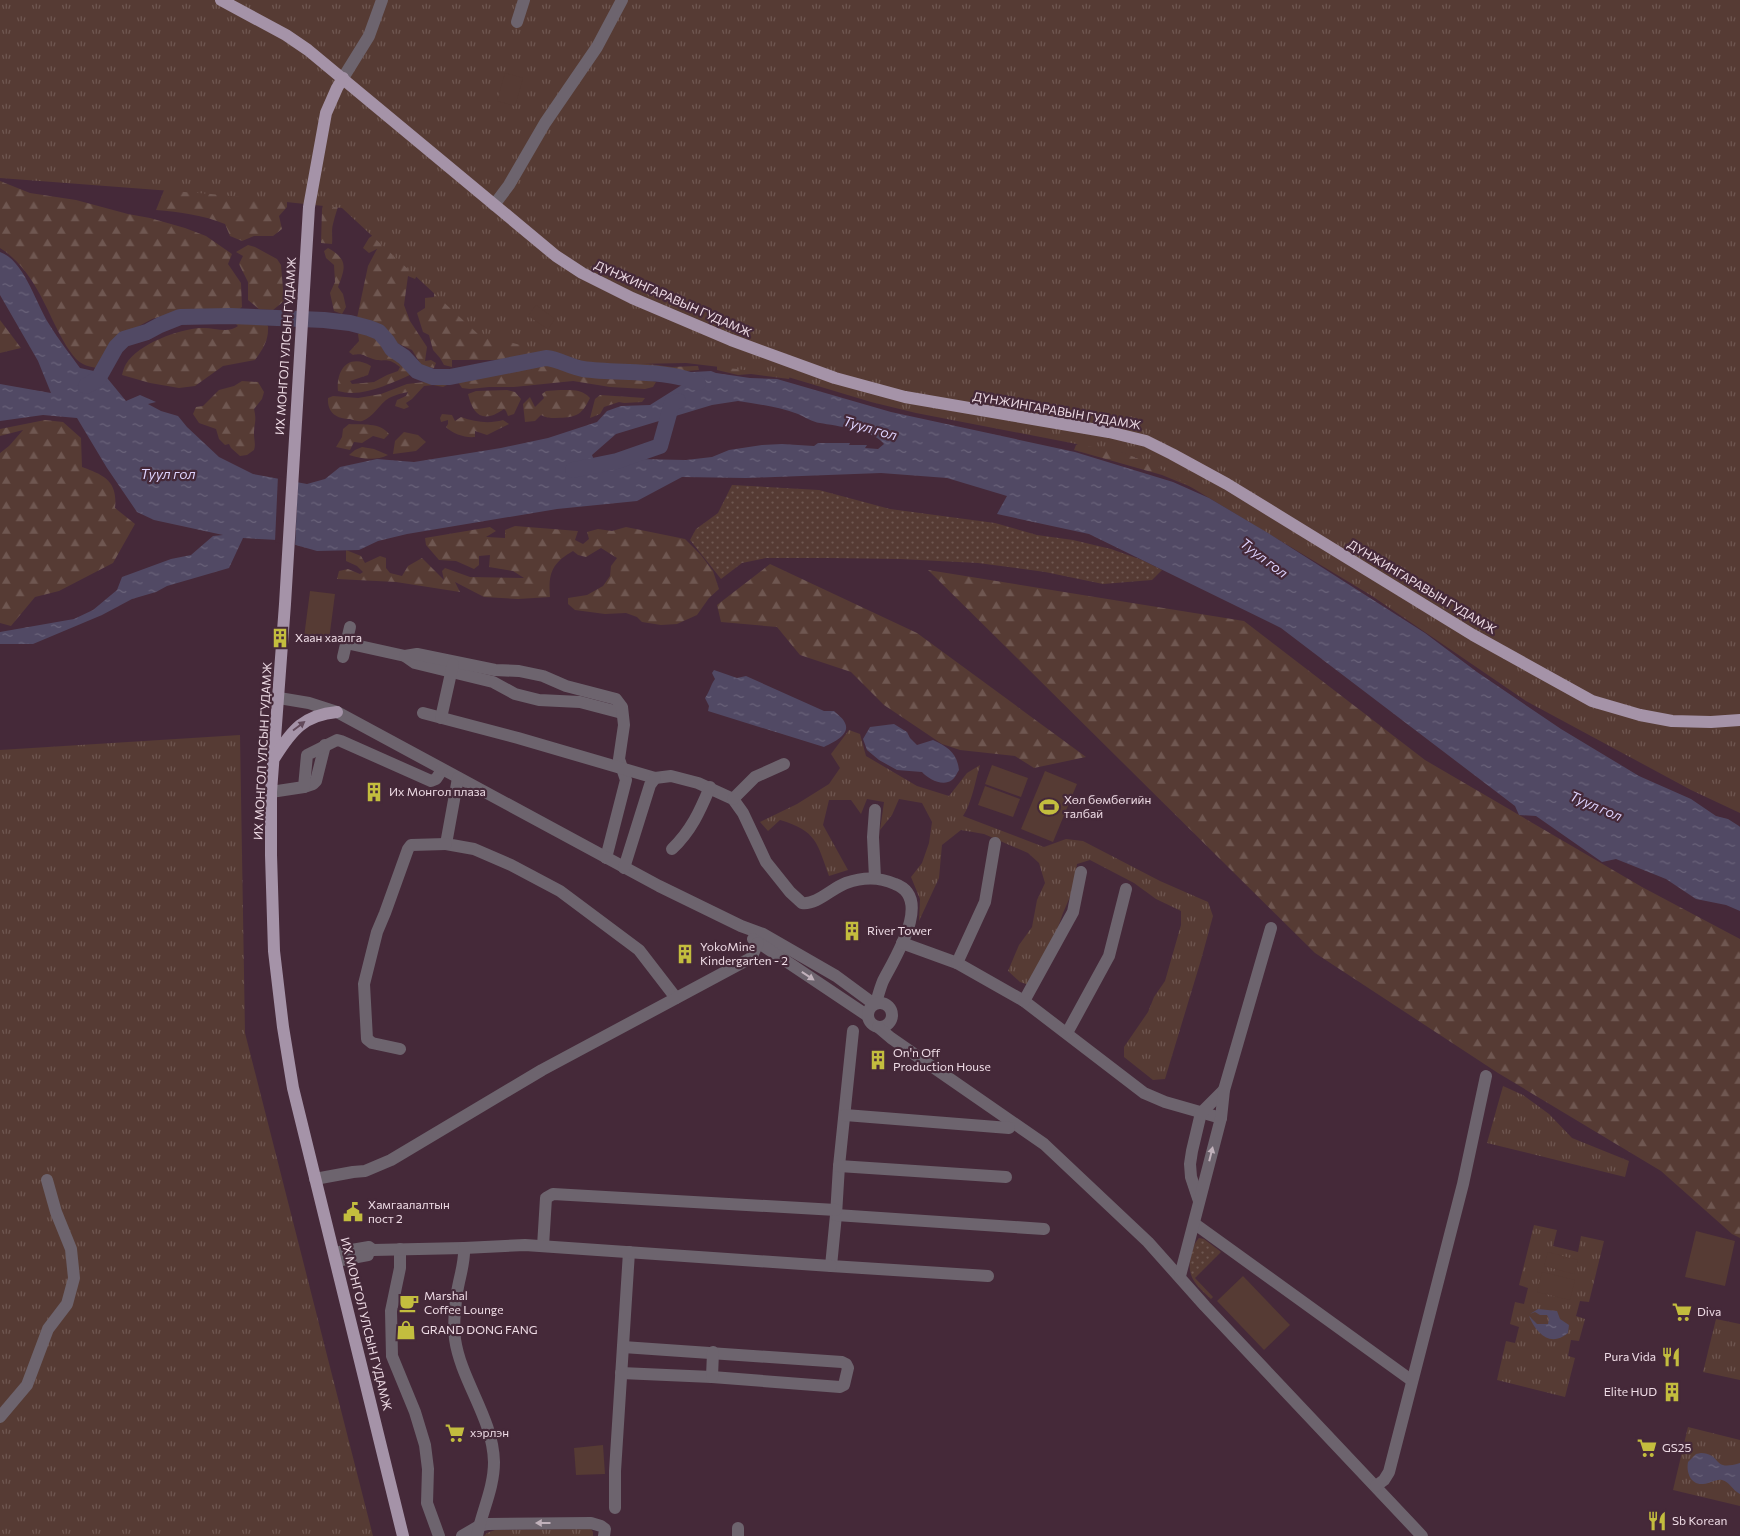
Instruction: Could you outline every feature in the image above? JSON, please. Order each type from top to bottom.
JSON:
[{"type":"main road","points":[[221,0],[297,42],[343,78]]},
{"type":"main road","name":"ДҮНЖИНГАРАВЫН ГУДАМЖ","points":[[343,78],[556,256],[588,277],[632,298],[766,354],[836,378],[905,397],[1140,439],[1153,444],[1233,488],[1473,634],[1592,701],[1625,711],[1672,721],[1740,720]]},
{"type":"main road","name":"ИХ МОНГОЛ УЛСЫН ГУДАМЖ","points":[[343,78],[326,113],[309,207],[307,229],[279,698],[271,792],[274,951],[288,1063],[403,1536]]},
{"type":"main road","points":[[274,759],[286,738],[296,728],[310,718],[337,712]]},
{"type":"street","points":[[343,78],[369,36],[381,0]]},
{"type":"street","points":[[517,22],[524,0]]},
{"type":"street","points":[[494,205],[513,178],[545,123],[597,47],[622,0]]},
{"type":"street","points":[[343,657],[350,627]]},
{"type":"street","points":[[346,643],[405,656],[417,654],[493,682],[515,694],[539,700],[580,702],[622,713]]},
{"type":"street","points":[[452,666],[519,671],[543,676],[566,686],[616,699],[622,707],[624,725],[619,759],[626,780],[606,858]]},
{"type":"street","points":[[441,718],[452,666]]},
{"type":"street","points":[[279,698],[309,702],[337,712],[624,868],[741,926],[763,934],[836,976],[878,1004],[890,1007],[892,1012],[884,1024]]},
{"type":"street","points":[[423,713],[518,738],[655,778],[671,776],[710,787],[733,799],[743,813],[766,862],[790,892],[802,903],[812,902],[845,883],[875,878],[901,886],[910,900],[912,916],[882,984],[878,1004],[869,1009],[868,1016],[871,1023],[884,1024],[903,1045],[1044,1144],[1114,1209],[1180,1276],[1205,1306],[1422,1536]]},
{"type":"street","points":[[271,792],[313,784],[316,781],[325,745],[336,740],[432,781],[436,779],[442,770]]},
{"type":"street","points":[[733,799],[755,777],[784,764]]},
{"type":"street","points":[[446,844],[458,778]]},
{"type":"street","points":[[624,868],[650,785],[655,778]]},
{"type":"street","points":[[672,849],[684,838],[698,815],[710,787]]},
{"type":"street","points":[[875,810],[873,837],[875,878]]},
{"type":"street","points":[[957,962],[985,902],[995,843]]},
{"type":"street","points":[[400,1050],[372,1043],[367,1039],[364,984],[377,932],[386,914],[408,848],[416,844],[446,844],[474,849],[511,864],[560,891],[639,950],[676,998]]},
{"type":"street","points":[[1024,1001],[1073,912],[1081,872]]},
{"type":"street","points":[[1067,1033],[1110,956],[1126,889]]},
{"type":"street","points":[[741,926],[758,943],[868,1016]]},
{"type":"street","points":[[1180,1276],[1221,1118],[1224,1090],[1270,928]]},
{"type":"street","points":[[902,942],[957,962],[1024,1001],[1144,1094],[1221,1118]]},
{"type":"street","points":[[315,1179],[365,1171],[391,1160],[542,1070],[751,958],[758,943]]},
{"type":"street","points":[[831,1266],[853,1030]]},
{"type":"street","points":[[1376,1486],[1384,1480],[1389,1472],[1411,1380],[1463,1184],[1486,1076]]},
{"type":"street","points":[[1199,1201],[1191,1177],[1190,1164],[1192,1152],[1201,1113],[1224,1090]]},
{"type":"street","points":[[845,1115],[1009,1128]]},
{"type":"street","points":[[839,1166],[1006,1177]]},
{"type":"street","points":[[0,1417],[27,1385],[48,1329],[67,1304],[74,1278],[71,1249],[56,1212],[47,1180]]},
{"type":"street","points":[[543,1246],[546,1198],[552,1194],[1044,1229]]},
{"type":"street","points":[[1195,1224],[1411,1380]]},
{"type":"street","points":[[335,1257],[370,1255],[373,1250],[525,1245],[988,1276]]},
{"type":"street","points":[[464,1248],[465,1257],[457,1294],[455,1339],[491,1438],[494,1462],[489,1496],[478,1531]]},
{"type":"street","points":[[400,1249],[400,1268],[390,1311],[392,1356],[415,1412],[422,1436],[428,1469],[427,1503],[439,1536]]},
{"type":"street","points":[[615,1508],[615,1471],[629,1252]]},
{"type":"street","points":[[621,1373],[712,1377],[840,1387],[844,1385],[848,1368],[842,1362],[623,1347]]},
{"type":"street","points":[[712,1377],[713,1352]]},
{"type":"street","points":[[462,1536],[478,1531],[488,1524],[592,1523],[605,1529],[604,1536]]},
{"type":"green space","points":[[0,0],[1740,0],[1740,813],[1691,790],[1526,701],[1372,596],[1151,463],[1123,453],[916,413],[871,402],[778,374],[686,363],[636,364],[582,361],[478,334],[342,208],[211,194],[0,178]]},
{"type":"green space","points":[[216,60],[287,191],[287,207],[279,216],[282,229],[273,236],[254,236],[242,241],[230,236],[225,224],[217,221],[191,214],[156,210]]},
{"type":"green space","points":[[505,73],[523,78],[515,106],[497,101]]},
{"type":"green space","points":[[0,181],[30,193],[76,200],[150,218],[206,236],[232,254],[228,264],[241,283],[242,307],[238,310],[183,310],[152,319],[115,339],[97,368],[83,364],[76,359],[67,346],[26,272],[10,255],[0,248]]},
{"type":"green space","points":[[326,193],[340,199],[332,227],[332,244],[321,243],[322,209]]},
{"type":"green space","points":[[380,230],[422,266],[415,279],[408,276],[404,305],[410,321],[427,347],[425,361],[431,360],[436,363],[434,368],[422,366],[412,350],[397,343],[375,325],[357,318],[368,266],[377,249],[369,253],[363,248],[369,238]]},
{"type":"green space","points":[[248,245],[277,259],[281,265],[284,301],[273,310],[259,309],[248,300],[248,282],[239,264],[243,256],[236,252]]},
{"type":"green space","points":[[328,248],[339,256],[344,265],[338,287],[343,294],[346,307],[342,314],[334,311],[330,293],[335,282],[334,265],[326,258],[324,251]]},
{"type":"green space","points":[[434,289],[593,357],[672,367],[698,366],[699,370],[663,373],[582,364],[551,355],[513,360],[452,360],[452,367],[444,365],[433,350],[429,335],[423,332],[417,313],[425,308],[425,298],[434,297]]},
{"type":"green space","points":[[536,305],[555,319],[548,329],[528,316]]},
{"type":"green space","points":[[239,317],[262,322],[268,326],[268,336],[265,344],[255,360],[223,366],[195,386],[179,388],[150,383],[122,375],[125,365],[149,344],[192,329],[230,330],[238,326],[232,320]]},
{"type":"green space","points":[[0,320],[21,348],[0,353]]},
{"type":"green space","points":[[361,331],[372,335],[392,352],[412,374],[376,389],[357,393],[338,391],[339,376],[350,362],[363,362],[371,366],[368,375],[350,381],[352,384],[374,382],[398,371],[400,367],[388,361],[362,355],[353,355],[349,352],[359,341],[358,334]]},
{"type":"green space","points":[[545,362],[561,365],[570,372],[590,376],[619,376],[656,382],[653,387],[645,389],[610,387],[573,381],[470,389],[462,388],[458,382],[512,372],[530,364]]},
{"type":"green space","points":[[717,363],[790,376],[789,379],[751,374],[738,375],[717,370]]},
{"type":"green space","points":[[442,380],[449,384],[443,387],[424,386],[406,403],[409,407],[404,409],[395,406],[397,400],[406,396],[408,392],[398,394],[386,400],[370,417],[362,421],[337,416],[329,408],[328,398],[333,396],[358,398],[381,394],[407,384]]},
{"type":"green space","points":[[242,381],[258,382],[264,392],[262,399],[254,409],[254,450],[247,455],[240,456],[229,444],[225,445],[219,439],[216,429],[199,423],[193,414],[196,407],[203,406],[219,390],[234,386]]},
{"type":"green space","points":[[507,390],[515,392],[521,399],[514,414],[508,416],[504,409],[490,416],[480,415],[473,407],[468,394],[476,391]]},
{"type":"green space","points":[[573,390],[590,398],[584,409],[577,415],[552,418],[541,415],[535,421],[525,422],[523,404],[530,397],[535,407],[544,398],[542,394],[546,391]]},
{"type":"green space","points":[[600,395],[645,398],[642,402],[619,402],[604,407],[600,414],[590,418],[595,399]]},
{"type":"green space","points":[[442,414],[452,415],[455,421],[461,417],[482,422],[503,420],[509,424],[487,435],[475,431],[475,437],[467,437],[456,434],[446,427],[448,420],[441,422]]},
{"type":"green space","points":[[45,420],[63,422],[81,438],[82,467],[108,480],[114,491],[115,508],[135,524],[113,563],[59,591],[35,597],[11,626],[0,623],[0,453],[23,430],[0,436],[0,429]]},
{"type":"green space","points":[[349,424],[376,426],[389,434],[384,439],[373,436],[362,443],[354,442],[350,450],[336,447],[342,437],[343,429]]},
{"type":"green space","points":[[404,432],[418,435],[426,442],[416,451],[393,454],[395,441]]},
{"type":"green space","points":[[1087,443],[1132,455],[1136,458],[1143,454],[1196,489],[1162,475],[1074,450],[1076,445]]},
{"type":"green space","points":[[362,447],[374,449],[388,455],[369,459],[349,455]]},
{"type":"green space","points":[[732,485],[819,490],[890,509],[995,523],[1037,535],[1073,540],[1111,549],[1142,560],[1162,570],[1152,580],[1103,584],[1045,572],[978,563],[900,559],[766,558],[742,563],[721,579],[690,540],[696,529],[718,513]]},
{"type":"green space","points":[[515,526],[578,531],[575,540],[583,544],[589,539],[587,532],[598,529],[612,531],[626,527],[685,539],[701,555],[713,571],[719,589],[709,598],[697,615],[677,624],[661,625],[642,622],[637,617],[626,613],[605,614],[575,610],[568,604],[568,598],[587,595],[603,586],[610,576],[611,566],[617,558],[601,548],[586,557],[578,555],[573,551],[560,560],[551,575],[550,597],[518,599],[484,597],[455,582],[460,592],[396,582],[337,579],[339,571],[348,569],[360,574],[363,572],[357,566],[346,561],[346,550],[361,556],[365,563],[380,556],[386,558],[386,568],[390,573],[402,576],[408,566],[422,558],[444,580],[442,571],[445,568],[470,577],[524,578],[513,571],[489,567],[490,555],[479,556],[479,565],[474,569],[456,561],[439,560],[426,545],[425,538],[490,527],[496,531],[486,537],[505,538],[505,530]]},
{"type":"green space","points":[[770,564],[917,633],[1086,757],[1034,768],[1015,756],[960,750],[942,744],[884,705],[851,672],[800,655],[777,627],[721,622],[717,605]]},
{"type":"green space","points":[[928,570],[1244,621],[1425,760],[1642,887],[1740,939],[1740,1238],[1732,1234],[1661,1171],[1498,1073],[1315,953]]},
{"type":"green space","points":[[310,591],[335,594],[329,640],[304,637]]},
{"type":"green space","points":[[849,730],[860,734],[866,756],[917,786],[949,796],[967,773],[980,765],[971,798],[963,816],[1044,847],[1066,839],[1083,841],[1160,881],[1208,902],[1213,916],[1165,1079],[1153,1080],[1124,1057],[1124,1047],[1148,1012],[1154,997],[1165,981],[1181,925],[1181,911],[1156,899],[1134,883],[1090,860],[1077,864],[1073,890],[1052,944],[1029,985],[1020,982],[1008,971],[1019,945],[1032,927],[1037,900],[1045,883],[1039,863],[1028,853],[984,834],[961,830],[942,845],[939,878],[919,921],[920,899],[911,877],[922,863],[929,843],[932,822],[922,803],[899,799],[892,815],[880,830],[884,802],[867,799],[861,814],[851,800],[829,800],[823,825],[848,870],[829,876],[818,847],[809,834],[792,824],[780,820],[768,831],[760,822],[797,804],[829,784],[840,768],[831,754]]},
{"type":"green space","points":[[240,735],[245,1033],[373,1536],[0,1536],[0,750]]},
{"type":"green space","points":[[992,765],[1028,778],[1021,797],[985,784]]},
{"type":"green space","name":"Хөл бөмбөгийн талбай","points":[[1045,771],[1077,784],[1053,842],[1021,829]]},
{"type":"green space","points":[[985,786],[1020,799],[1013,817],[978,805]]},
{"type":"green space","points":[[1503,1086],[1523,1095],[1549,1114],[1572,1138],[1629,1161],[1625,1177],[1487,1143]]},
{"type":"green space","points":[[1534,1225],[1557,1230],[1553,1246],[1578,1252],[1581,1236],[1604,1241],[1589,1302],[1580,1301],[1576,1316],[1585,1319],[1579,1341],[1571,1340],[1568,1356],[1575,1358],[1565,1397],[1497,1380],[1506,1341],[1515,1343],[1519,1327],[1510,1324],[1515,1302],[1524,1304],[1528,1288],[1519,1285]]},
{"type":"green space","points":[[1696,1231],[1735,1241],[1725,1286],[1685,1277]]},
{"type":"green space","points":[[1199,1238],[1204,1239],[1221,1252],[1195,1278],[1213,1297],[1211,1299],[1197,1285],[1190,1270],[1192,1251]]},
{"type":"green space","points":[[1548,1252],[1578,1260],[1574,1274],[1544,1266]]},
{"type":"green space","points":[[1542,1272],[1575,1280],[1570,1300],[1537,1292]]},
{"type":"green space","points":[[1243,1276],[1290,1325],[1264,1350],[1217,1301]]},
{"type":"green space","points":[[1716,1319],[1740,1324],[1740,1380],[1703,1372]]},
{"type":"green space","points":[[1688,1427],[1740,1440],[1740,1506],[1673,1490]]},
{"type":"green space","points":[[603,1445],[605,1474],[576,1475],[574,1448]]},
{"type":"green space","points":[[591,1529],[593,1536],[484,1536],[495,1530]]},
{"type":"water","name":"Туул гол","points":[[0,252],[16,264],[23,273],[49,324],[80,368],[103,373],[126,401],[140,395],[156,402],[148,404],[161,411],[178,416],[219,457],[253,474],[307,484],[325,479],[340,467],[377,459],[414,462],[501,448],[548,438],[597,422],[607,411],[621,406],[650,405],[685,383],[678,380],[675,373],[711,371],[750,378],[777,379],[891,412],[1075,452],[1173,482],[1209,498],[1268,533],[1425,633],[1477,672],[1561,729],[1639,776],[1691,799],[1716,816],[1728,819],[1739,826],[1740,911],[1726,905],[1696,899],[1666,879],[1616,859],[1602,862],[1536,816],[1519,815],[1515,806],[1281,628],[1089,534],[997,514],[1007,496],[947,478],[881,473],[746,478],[682,477],[637,501],[557,509],[407,534],[378,541],[359,550],[317,551],[278,540],[243,538],[229,568],[167,586],[156,592],[132,599],[102,615],[33,644],[0,644],[0,632],[74,619],[93,610],[117,590],[122,577],[171,559],[191,555],[213,536],[223,535],[154,520],[137,512],[107,468],[77,418],[43,415],[0,421],[0,384],[51,393],[38,361],[0,295]],"holes":[[[738,401],[783,409],[811,421],[864,432],[879,439],[884,444],[878,449],[865,448],[867,445],[849,445],[850,443],[818,443],[814,446],[762,445],[729,450],[712,457],[686,460],[640,459],[597,468],[592,455],[616,434],[712,405]]]},
{"type":"water","points":[[714,670],[737,678],[746,676],[824,711],[834,711],[844,721],[845,731],[840,738],[824,747],[708,711],[709,706],[705,698],[715,679],[712,673]]},
{"type":"water","points":[[894,724],[907,732],[917,745],[933,740],[951,751],[956,759],[959,770],[953,779],[944,783],[928,777],[922,772],[897,770],[879,760],[867,750],[863,739],[870,727]]},
{"type":"water","points":[[1538,1309],[1557,1311],[1560,1319],[1569,1325],[1568,1333],[1555,1339],[1550,1339],[1540,1333],[1529,1316],[1537,1324],[1548,1324],[1549,1319],[1547,1315],[1540,1315],[1535,1312],[1530,1314]]},
{"type":"water","points":[[1701,1453],[1712,1456],[1721,1464],[1731,1465],[1740,1463],[1740,1494],[1722,1480],[1699,1484],[1690,1478],[1688,1462],[1696,1454]]},
{"type":"pier","points":[[278,476],[298,480],[295,547],[275,542]]},
{"type":"waterway","name":"Туул гол","points":[[86,386],[98,379],[116,347],[124,339],[147,332],[180,317],[230,316],[324,320],[350,323],[369,328],[379,332],[392,349],[404,357],[417,371],[433,377],[450,377],[546,358],[583,369],[657,374],[698,383]]},
{"type":"waterway","name":"Туул гол","points":[[573,470],[617,461],[660,446],[672,403],[678,401]]},
{"type":"place","name":"Хаан хаалга","points":[[280,638]]},
{"type":"place","name":"Их Монгол плаза","points":[[374,792]]},
{"type":"place","name":"Хөл бөмбөгийн талбай","points":[[1049,807]]},
{"type":"place","name":"River Tower","points":[[852,931]]},
{"type":"place","name":"YokoMine Kindergarten - 2","points":[[685,954]]},
{"type":"place","name":"On'n Off Production House","points":[[878,1060]]},
{"type":"place","name":"Хамгаалалтын пост 2","points":[[353,1212]]},
{"type":"place","name":"Marshal Coffee Lounge","points":[[409,1303]]},
{"type":"place","name":"Diva","points":[[1682,1312]]},
{"type":"place","name":"GRAND DONG FANG","points":[[406,1330]]},
{"type":"place","name":"Pura Vida","points":[[1671,1357]]},
{"type":"place","name":"Elite HUD","points":[[1672,1392]]},
{"type":"place","name":"хэрлэн","points":[[455,1433]]},
{"type":"place","name":"GS25","points":[[1647,1448]]},
{"type":"place","name":"Sb Korean","points":[[1657,1521]]}]
